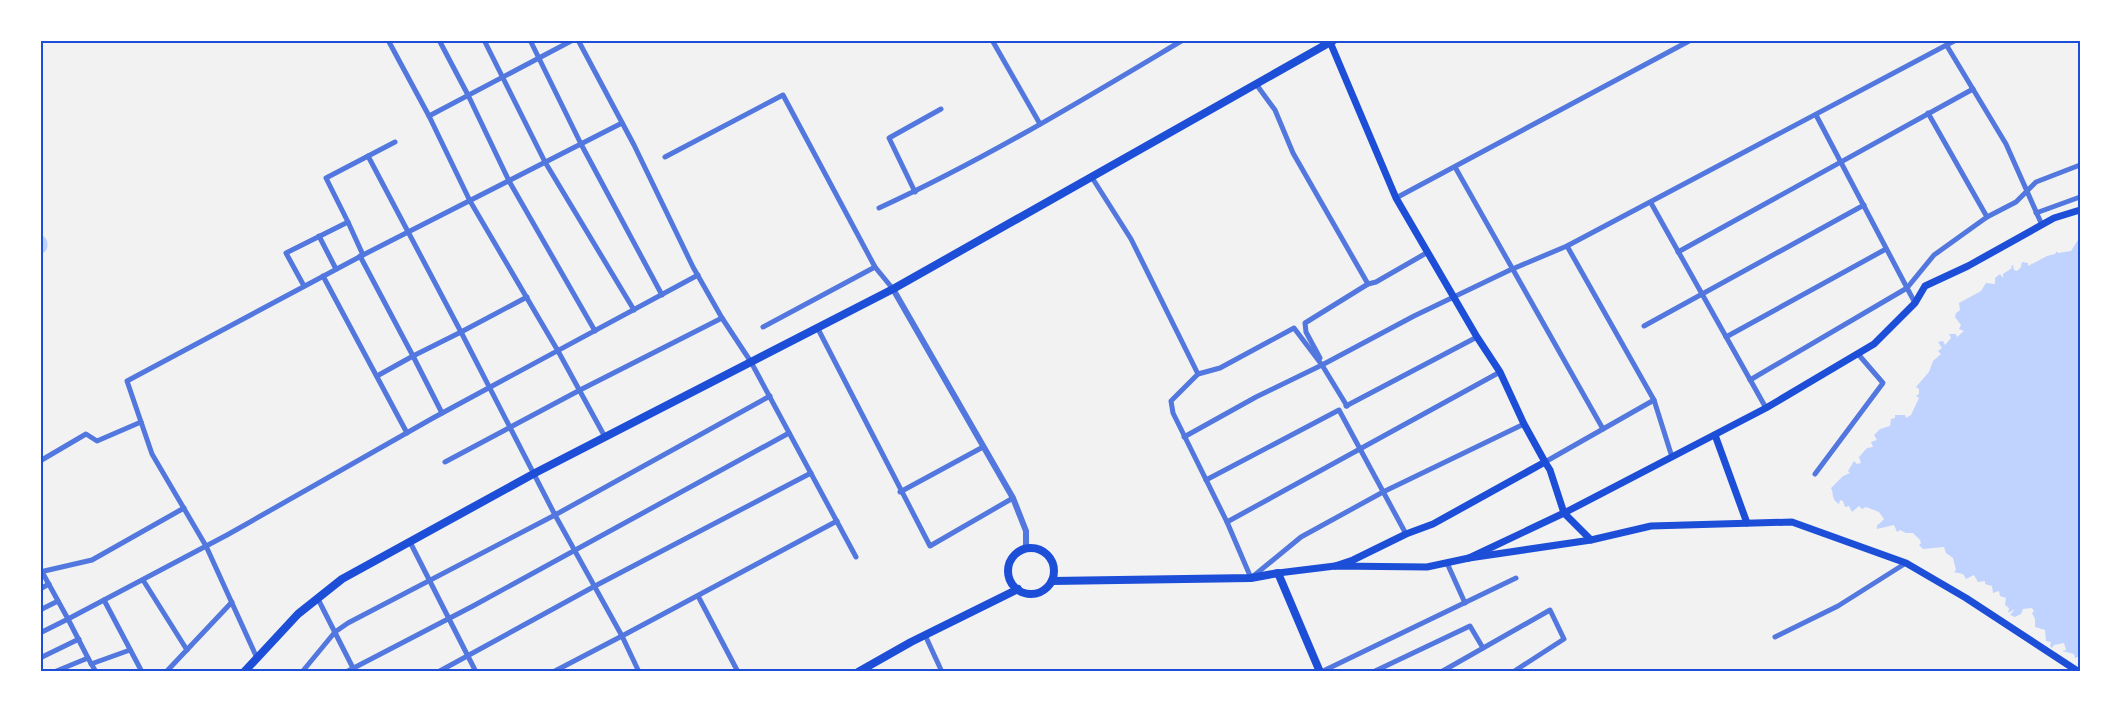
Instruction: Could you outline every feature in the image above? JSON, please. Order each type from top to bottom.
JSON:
[{"type":"highway","points":[[1026,548],[1038,549],[1050,558],[1054,573],[1052,580],[1041,592],[1025,593],[1018,590],[1010,578],[1009,564],[1017,553],[1026,548]]},
{"type":"highway","points":[[1052,580],[1251,578],[1278,573],[1321,672]]},
{"type":"highway","points":[[858,672],[925,635],[1018,590]]},
{"type":"main road","points":[[244,672],[298,614],[342,579],[535,473],[893,289],[1328,42],[1396,198],[1500,372],[1524,424],[1550,470],[1564,513],[1591,540]]},
{"type":"main road","points":[[1469,558],[1564,513],[1766,408],[1874,344],[1914,303],[1925,286],[1968,266],[2054,218],[2080,210]]},
{"type":"main road","points":[[1715,435],[1747,524]]},
{"type":"main road","points":[[1335,566],[1433,524],[1545,462]]},
{"type":"main road","points":[[1278,573],[1335,566],[1427,567],[1469,558],[1591,540],[1651,526],[1792,522],[1906,563],[1966,598],[2079,672]]},
{"type":"street","points":[[388,40],[429,116],[470,201],[558,351],[605,437]]},
{"type":"street","points":[[439,40],[468,95],[508,181],[595,331]]},
{"type":"street","points":[[484,40],[545,162],[634,310]]},
{"type":"street","points":[[530,40],[581,144],[662,295]]},
{"type":"street","points":[[429,116],[573,40]]},
{"type":"street","points":[[578,40],[698,275],[722,318],[751,362],[856,557]]},
{"type":"street","points":[[992,40],[1040,124]]},
{"type":"street","points":[[879,208],[915,192],[1040,124],[1183,40]]},
{"type":"street","points":[[1396,198],[1691,40]]},
{"type":"street","points":[[1184,437],[1256,397],[1414,316],[1568,246],[1956,40]]},
{"type":"street","points":[[1947,46],[2006,144],[2042,225]]},
{"type":"street","points":[[1256,84],[1275,111],[1293,153],[1368,284]]},
{"type":"street","points":[[1678,252],[1973,89]]},
{"type":"street","points":[[665,157],[783,95],[875,267],[893,289],[1013,498],[1026,531],[1026,548]]},
{"type":"street","points":[[915,192],[889,138],[941,109]]},
{"type":"street","points":[[1928,113],[1987,217]]},
{"type":"street","points":[[1816,115],[1914,303]]},
{"type":"street","points":[[257,658],[207,546],[152,454],[127,381],[336,269],[622,123]]},
{"type":"street","points":[[395,142],[326,178],[348,222],[361,256],[442,413]]},
{"type":"street","points":[[369,156],[639,672]]},
{"type":"street","points":[[1750,380],[1907,288],[1934,255],[1987,217],[2016,202],[2036,182],[2080,165]]},
{"type":"street","points":[[1455,167],[1603,429]]},
{"type":"street","points":[[1091,176],[1131,239],[1198,374]]},
{"type":"street","points":[[2036,213],[2080,197]]},
{"type":"street","points":[[1651,203],[1766,408]]},
{"type":"street","points":[[1644,326],[1703,296],[1864,205]]},
{"type":"street","points":[[304,286],[286,253],[348,222]]},
{"type":"street","points":[[319,236],[336,269]]},
{"type":"street","points":[[1568,246],[1654,400],[1672,457]]},
{"type":"street","points":[[1726,337],[1886,249]]},
{"type":"street","points":[[1322,365],[1306,332],[1305,323],[1368,284],[1376,282],[1428,252]]},
{"type":"street","points":[[763,327],[875,267]]},
{"type":"street","points":[[40,633],[207,546],[442,413],[698,275]]},
{"type":"street","points":[[323,276],[407,433]]},
{"type":"street","points":[[377,376],[527,297]]},
{"type":"street","points":[[445,462],[722,318]]},
{"type":"street","points":[[816,327],[930,546],[1013,498]]},
{"type":"street","points":[[1347,405],[1300,333],[1294,328],[1220,368],[1198,374],[1172,401],[1173,412],[1184,437],[1227,522],[1251,578],[1301,537],[1383,492],[1524,424]]},
{"type":"street","points":[[1206,480],[1477,337]]},
{"type":"street","points":[[1815,474],[1883,383],[1858,354]]},
{"type":"street","points":[[1227,522],[1500,372]]},
{"type":"street","points":[[302,672],[335,632],[429,579],[555,515],[770,396]]},
{"type":"street","points":[[1545,462],[1654,400]]},
{"type":"street","points":[[1339,410],[1406,534]]},
{"type":"street","points":[[40,461],[86,434],[97,441],[141,422]]},
{"type":"street","points":[[346,672],[354,670],[450,619],[789,433]]},
{"type":"street","points":[[900,492],[983,447]]},
{"type":"street","points":[[438,672],[594,586],[811,473]]},
{"type":"street","points":[[96,672],[41,570],[92,560],[184,508]]},
{"type":"street","points":[[553,672],[837,521]]},
{"type":"street","points":[[410,542],[469,654],[476,672]]},
{"type":"street","points":[[1447,563],[1465,603]]},
{"type":"street","points":[[1775,638],[1838,606],[1906,563]]},
{"type":"street","points":[[1321,672],[1516,578]]},
{"type":"street","points":[[143,580],[187,650]]},
{"type":"street","points":[[40,589],[49,584]]},
{"type":"street","points":[[698,596],[738,672]]},
{"type":"street","points":[[318,599],[354,670]]},
{"type":"street","points":[[104,600],[142,672]]},
{"type":"street","points":[[40,610],[58,601]]},
{"type":"street","points":[[166,672],[232,602]]},
{"type":"street","points":[[1442,672],[1550,610],[1564,639],[1513,672]]},
{"type":"street","points":[[1373,672],[1470,626],[1483,648]]},
{"type":"street","points":[[925,635],[942,672]]},
{"type":"street","points":[[40,658],[79,639]]},
{"type":"street","points":[[91,664],[130,650]]},
{"type":"street","points":[[54,672],[88,658]]},
{"type":"water","points":[[2078,240],[2078,245],[2080,244],[2080,656],[2075,658],[2074,654],[2062,651],[2066,650],[2064,643],[2054,645],[2052,648],[2050,646],[2051,642],[2046,641],[2045,630],[2035,627],[2032,608],[2023,609],[2021,614],[2015,617],[2010,615],[2015,609],[2008,613],[2009,608],[2005,605],[2006,598],[2000,596],[1999,591],[1993,593],[1992,586],[1985,584],[1985,581],[1978,582],[1974,575],[1966,579],[1963,574],[1954,572],[1956,570],[1953,558],[1946,553],[1944,547],[1923,549],[1919,545],[1920,540],[1913,533],[1900,530],[1897,532],[1894,525],[1877,529],[1877,525],[1884,519],[1879,512],[1866,507],[1862,509],[1859,506],[1852,512],[1849,506],[1845,507],[1843,501],[1840,500],[1839,504],[1835,501],[1831,488],[1843,476],[1850,473],[1848,471],[1854,461],[1857,464],[1861,463],[1859,457],[1867,448],[1873,447],[1871,442],[1877,440],[1874,435],[1880,429],[1890,426],[1891,419],[1895,418],[1895,415],[1905,415],[1906,418],[1911,415],[1919,398],[1916,396],[1919,394],[1919,389],[1916,387],[1929,372],[1933,361],[1941,354],[1938,351],[1942,348],[1938,342],[1943,341],[1945,345],[1951,338],[1949,334],[1956,334],[1957,337],[1964,331],[1959,329],[1961,325],[1955,317],[1960,310],[1959,303],[1981,291],[1986,283],[1995,284],[1995,278],[2000,274],[2003,278],[2003,274],[2012,268],[2011,266],[2013,265],[2014,270],[2017,271],[2022,262],[2028,263],[2028,266],[2057,251],[2058,253],[2071,251]]}]
